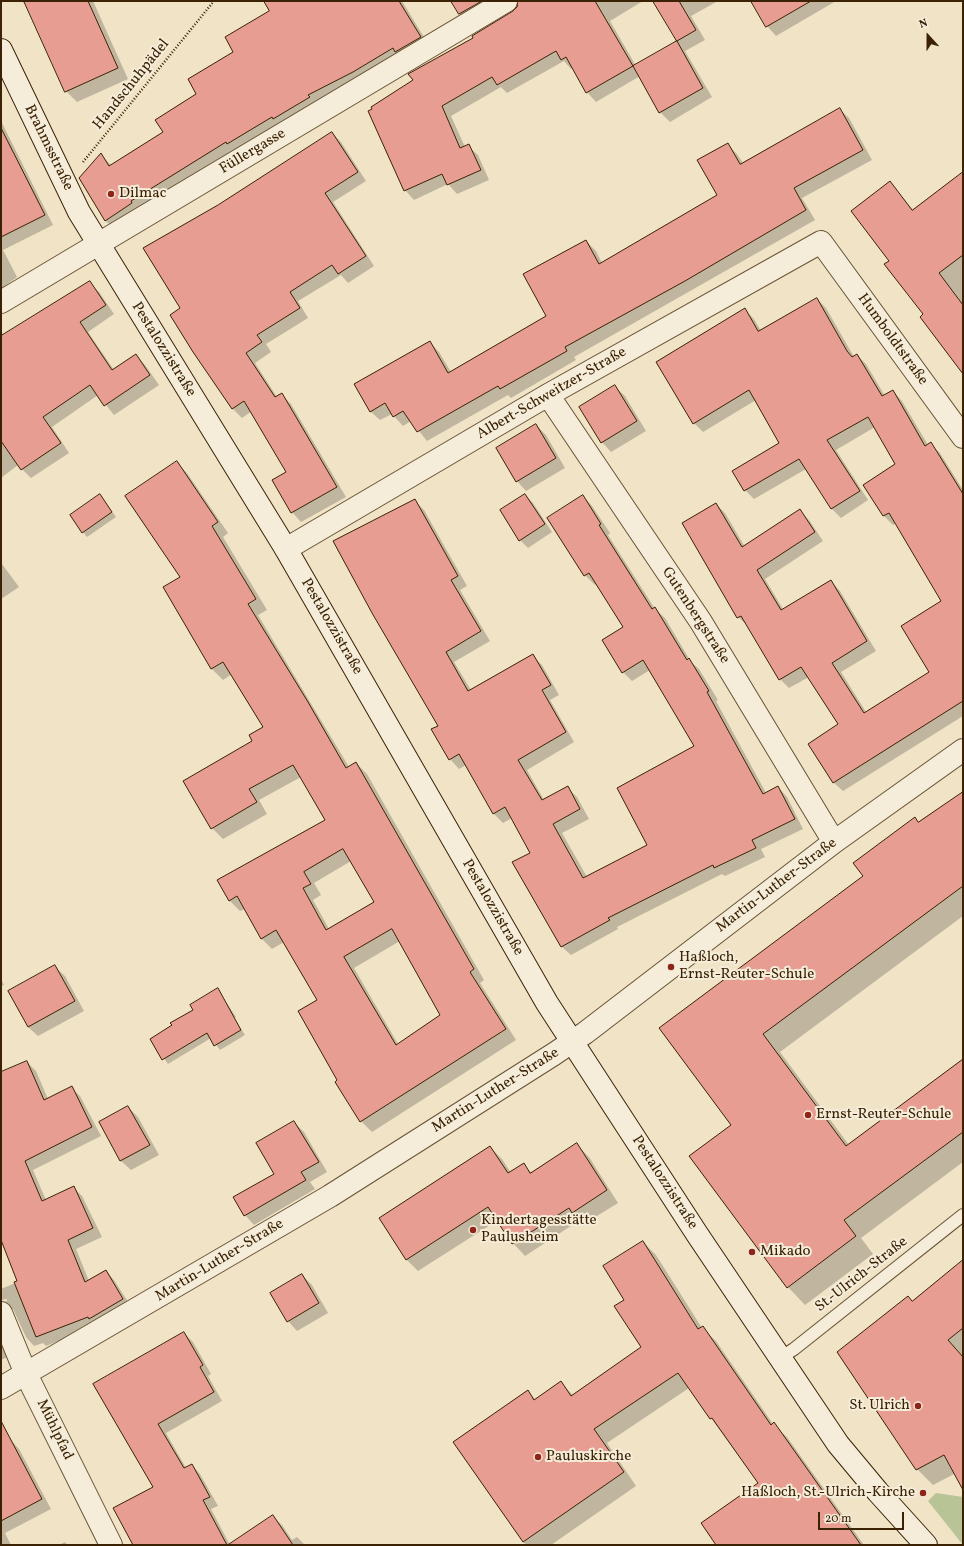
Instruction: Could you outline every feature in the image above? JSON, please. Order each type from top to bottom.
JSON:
[{"type":"street","name":"Füllergasse","points":[[1,302],[506,1]]},
{"type":"street","name":"Brahmsstraße","points":[[1,50],[78,212],[98,244]]},
{"type":"street","name":"Albert-Schweitzer-Straße","points":[[286,549],[548,395],[820,242]]},
{"type":"street","name":"Humboldtstraße","points":[[820,242],[963,437]]},
{"type":"street","name":"Pestalozzistraße","points":[[98,244],[286,549],[572,1042],[838,1444],[878,1492],[926,1545]]},
{"type":"street","name":"Gutenbergstraße","points":[[548,395],[701,622],[834,842]]},
{"type":"street","name":"Martin-Luther-Straße","points":[[1,1388],[330,1196],[572,1042],[834,842],[963,750]]},
{"type":"street","name":"Mühlpfad","points":[[1,1313],[26,1374],[110,1545]]},
{"type":"lane","name":"St.-Ulrich-Straße","points":[[780,1358],[794,1349],[963,1215]]},
{"type":"path","name":"Handschuhpädel","points":[[61,176],[82,164],[214,1]]},
{"type":"green space","points":[[936,1493],[963,1497],[963,1545],[928,1501]]},
{"type":"building","points":[[24,1],[88,1],[118,68],[65,92]]},
{"type":"building","points":[[264,1],[399,1],[421,37],[395,52],[393,48],[353,72],[308,95],[310,97],[273,119],[272,117],[227,144],[226,142],[131,201],[132,203],[105,221],[79,178],[101,153],[109,166],[163,132],[155,120],[196,94],[188,79],[233,52],[225,37],[269,11]]},
{"type":"building","points":[[451,1],[482,1],[459,14]]},
{"type":"building","points":[[518,1],[595,1],[633,66],[586,93],[566,57],[561,60],[556,51],[497,85],[492,77],[442,106],[460,148],[469,144],[481,170],[447,185],[442,174],[404,191],[368,111],[372,109],[371,107],[413,80],[408,74],[473,38],[472,36],[513,11],[517,7]]},
{"type":"building","points":[[653,1],[679,1],[696,30],[677,41]]},
{"type":"building","points":[[751,1],[811,1],[766,27]]},
{"type":"building","points":[[677,41],[703,88],[659,113],[633,66]]},
{"type":"building","points":[[840,108],[863,150],[794,188],[806,210],[685,281],[565,347],[567,351],[500,389],[498,386],[417,432],[403,411],[393,417],[385,403],[370,412],[354,384],[430,341],[448,373],[546,316],[523,274],[586,240],[599,264],[717,195],[697,160],[728,143],[740,164]]},
{"type":"building","points":[[1,128],[45,215],[1,237]]},
{"type":"building","points":[[332,132],[358,172],[325,193],[366,256],[338,274],[332,265],[290,292],[300,308],[257,335],[262,342],[246,353],[275,397],[282,393],[337,487],[291,513],[272,480],[286,472],[244,401],[232,409],[193,352],[170,315],[180,308],[143,248],[218,205]]},
{"type":"building","points":[[963,172],[963,255],[939,273],[963,305],[963,374],[920,317],[923,314],[884,264],[889,261],[851,211],[890,181],[912,210]]},
{"type":"building","points":[[90,281],[106,305],[80,322],[112,370],[136,354],[150,375],[104,406],[90,385],[43,417],[61,443],[21,470],[1,441],[1,336]]},
{"type":"building","points":[[817,298],[847,351],[852,357],[857,354],[882,396],[893,390],[925,446],[931,442],[963,494],[963,701],[833,783],[808,744],[838,724],[801,667],[779,680],[741,616],[737,618],[682,523],[716,503],[742,547],[800,509],[815,532],[757,570],[781,610],[831,580],[867,641],[832,663],[864,713],[929,672],[901,626],[941,601],[889,513],[883,516],[863,485],[895,464],[868,417],[827,440],[860,491],[831,509],[799,459],[744,491],[732,471],[779,443],[749,390],[693,424],[656,362],[745,308],[758,331]]},
{"type":"building","points":[[615,385],[637,421],[601,443],[579,407]]},
{"type":"building","points":[[536,424],[556,458],[516,482],[496,448]]},
{"type":"building","points":[[177,461],[218,522],[212,526],[256,599],[248,604],[308,702],[346,768],[356,762],[474,969],[470,972],[506,1029],[360,1122],[335,1082],[337,1080],[298,1011],[317,1000],[276,930],[261,939],[237,896],[229,901],[217,880],[325,820],[293,765],[249,789],[257,802],[211,829],[183,781],[252,741],[249,735],[263,727],[223,662],[211,669],[163,587],[180,577],[125,496]],"holes":[[[343,849],[374,902],[326,930],[303,888],[311,884],[304,872]],[[392,929],[440,1015],[396,1045],[344,957]]]},
{"type":"building","points":[[100,494],[112,512],[82,533],[70,515]]},
{"type":"building","points":[[525,494],[545,524],[519,541],[500,510]]},
{"type":"building","points":[[583,495],[601,524],[599,525],[652,609],[655,607],[687,660],[689,658],[709,691],[707,692],[763,794],[778,786],[795,819],[752,840],[756,848],[714,868],[713,865],[608,918],[610,920],[561,947],[512,862],[530,853],[505,807],[493,814],[459,754],[449,760],[431,729],[438,726],[372,613],[333,541],[415,499],[458,576],[451,580],[481,631],[446,652],[468,691],[533,654],[551,685],[542,690],[566,732],[518,760],[542,800],[568,786],[580,809],[553,824],[583,878],[647,845],[617,788],[694,746],[643,660],[622,673],[602,640],[623,627],[589,573],[584,576],[547,518]]},
{"type":"building","points":[[963,792],[963,886],[763,1034],[846,1146],[963,1059],[963,1132],[844,1220],[856,1236],[787,1288],[689,1156],[731,1125],[659,1028],[863,876],[853,863],[915,817],[918,822]]},
{"type":"building","points":[[55,965],[75,1001],[28,1027],[8,991]]},
{"type":"building","points":[[218,988],[241,1030],[214,1046],[207,1033],[162,1060],[150,1039],[172,1025],[170,1023],[193,1010],[190,1005]]},
{"type":"building","points":[[27,1061],[44,1100],[72,1086],[92,1127],[25,1161],[42,1201],[74,1186],[93,1228],[68,1240],[85,1282],[106,1270],[123,1299],[89,1319],[88,1317],[36,1337],[14,1282],[17,1281],[1,1240],[1,1072]]},
{"type":"building","points":[[128,1106],[150,1145],[120,1161],[99,1122]]},
{"type":"building","points":[[294,1121],[319,1162],[301,1172],[306,1180],[244,1216],[233,1197],[274,1174],[256,1143]]},
{"type":"building","points":[[577,1143],[607,1190],[572,1213],[569,1208],[512,1244],[488,1207],[406,1260],[379,1218],[490,1146],[508,1173],[524,1163],[530,1173]]},
{"type":"building","points":[[643,1241],[698,1329],[703,1326],[771,1425],[774,1422],[861,1545],[716,1545],[701,1523],[758,1483],[678,1373],[594,1429],[624,1472],[523,1542],[453,1442],[528,1390],[534,1400],[561,1381],[571,1396],[641,1347],[614,1306],[624,1300],[603,1266]]},
{"type":"building","name":"St. Ulrich","points":[[963,1260],[963,1328],[948,1340],[963,1357],[963,1490],[944,1455],[916,1470],[837,1352],[908,1296],[912,1301]]},
{"type":"building","points":[[302,1274],[319,1303],[287,1322],[270,1293]]},
{"type":"building","points":[[184,1332],[203,1365],[200,1367],[214,1392],[158,1424],[184,1468],[192,1464],[210,1497],[203,1500],[227,1545],[133,1545],[113,1508],[153,1487],[93,1384]]},
{"type":"building","points":[[1,1421],[42,1499],[1,1521]]},
{"type":"building","points":[[273,1515],[293,1545],[228,1545]]},
{"type":"place","name":"Dilmac","points":[[111,194]]},
{"type":"place","name":"Haßloch, Ernst-Reuter-Schule","points":[[671,967]]},
{"type":"place","name":"Ernst-Reuter-Schule","points":[[808,1115]]},
{"type":"place","name":"Kindertagesstätte Paulusheim","points":[[473,1230]]},
{"type":"place","name":"Mikado","points":[[752,1252]]},
{"type":"place","name":"St. Ulrich","points":[[918,1406]]},
{"type":"place","name":"Pauluskirche","points":[[538,1457]]},
{"type":"place","name":"Haßloch, St.-Ulrich-Kirche","points":[[923,1493]]}]
